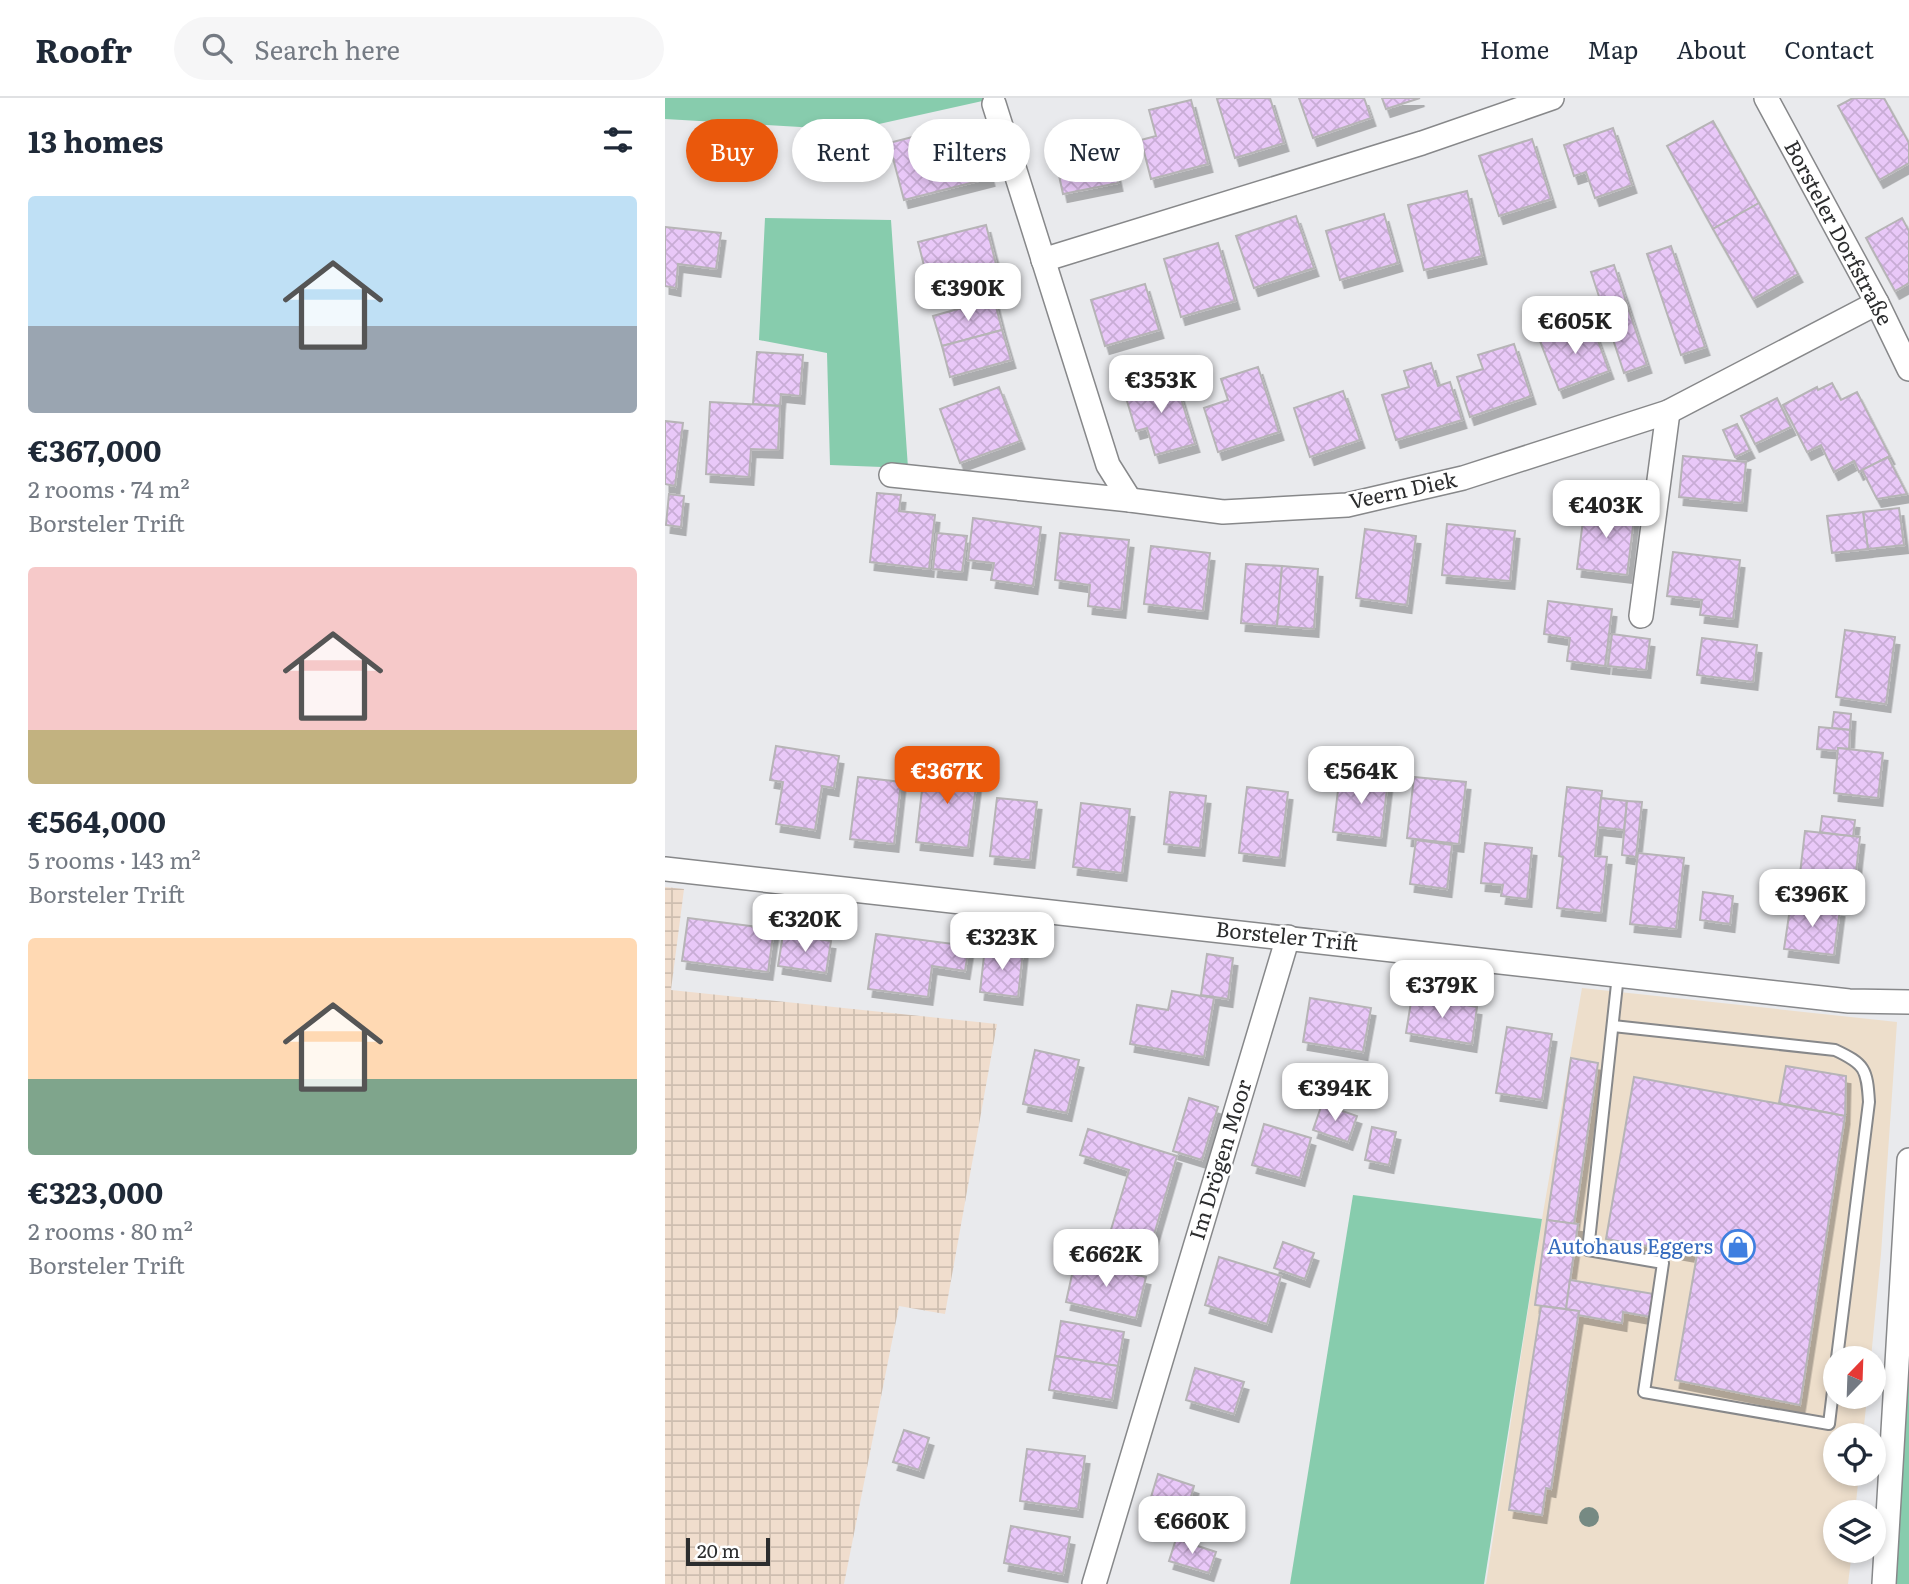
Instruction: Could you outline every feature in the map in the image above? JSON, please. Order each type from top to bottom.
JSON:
[{"type":"street","points":[[1043,260],[1422,143],[1552,98]]},
{"type":"street","name":"Borsteler Dorfstraße","points":[[1766,98],[1877,303],[1909,369]]},
{"type":"street","points":[[994,104],[1108,465],[1130,500]]},
{"type":"street","name":"Veern Diek","points":[[891,475],[1223,512],[1347,505],[1463,478],[1668,412],[1877,303]]},
{"type":"street","points":[[1641,616],[1668,412]]},
{"type":"street","name":"Borsteler Trift","points":[[665,869],[1849,1000],[1909,1002]]},
{"type":"street","name":"Im Drögen Moor","points":[[1094,1584],[1288,937]]},
{"type":"street","points":[[1884,1584],[1909,1160]]},
{"type":"lane","points":[[1618,975],[1588,1250],[1663,1263],[1644,1392],[1829,1424],[1831,1409]]},
{"type":"lane","points":[[1613,1026],[1835,1049],[1856,1060],[1867,1077],[1869,1102],[1838,1346]]},
{"type":"shaded area","points":[[665,887],[684,889],[671,990],[997,1024],[945,1314],[899,1306],[844,1584],[665,1584]]},
{"type":"shaded area","points":[[1582,988],[1897,1022],[1872,1346],[1823,1346],[1823,1409],[1866,1409],[1864,1423],[1823,1423],[1823,1486],[1858,1486],[1856,1500],[1823,1500],[1823,1563],[1851,1563],[1848,1584],[1486,1584],[1542,1219]]},
{"type":"green space","points":[[665,98],[996,98],[894,121],[792,119],[792,126],[778,126],[778,119],[665,119]]},
{"type":"green space","points":[[765,218],[891,220],[908,468],[830,465],[827,353],[759,340]]},
{"type":"green space","points":[[1353,1195],[1542,1219],[1484,1584],[1290,1584]]},
{"type":"green space","points":[[1909,1362],[1909,1584],[1890,1584]]},
{"type":"building","points":[[1270,98],[1284,143],[1235,158],[1217,99]]},
{"type":"building","points":[[1299,98],[1364,98],[1371,118],[1313,138]]},
{"type":"building","points":[[1382,98],[1420,98],[1386,109]]},
{"type":"building","points":[[1853,98],[1884,98],[1909,143],[1909,163],[1879,180],[1838,106]]},
{"type":"building","points":[[1191,100],[1208,164],[1151,179],[1144,152],[1144,139],[1156,136],[1149,110]]},
{"type":"building","points":[[1713,121],[1759,203],[1713,229],[1667,146]]},
{"type":"building","points":[[1613,128],[1632,185],[1595,198],[1586,172],[1574,176],[1564,145]]},
{"type":"building","points":[[908,138],[908,182],[974,182],[904,200],[894,162],[894,142]]},
{"type":"building","points":[[1532,139],[1551,199],[1499,216],[1479,156]]},
{"type":"building","points":[[1060,182],[1118,183],[1063,194]]},
{"type":"building","points":[[1467,191],[1482,256],[1424,270],[1408,205]]},
{"type":"building","points":[[1759,203],[1798,274],[1753,299],[1713,229]]},
{"type":"building","points":[[1384,214],[1398,263],[1340,280],[1326,231]]},
{"type":"building","points":[[1296,216],[1314,268],[1254,288],[1236,236]]},
{"type":"building","points":[[1902,218],[1909,231],[1909,283],[1895,291],[1866,238]]},
{"type":"building","points":[[986,225],[999,276],[931,293],[918,242]]},
{"type":"building","points":[[665,227],[721,233],[716,269],[678,264],[676,288],[665,286]]},
{"type":"building","points":[[1218,243],[1235,301],[1181,317],[1164,259]]},
{"type":"building","points":[[1671,246],[1705,347],[1681,355],[1647,254]]},
{"type":"building","points":[[1614,265],[1647,365],[1624,373],[1591,272]]},
{"type":"building","points":[[1145,284],[1159,330],[1105,346],[1091,300]]},
{"type":"building","points":[[994,299],[1002,330],[942,346],[933,316]]},
{"type":"building","points":[[1591,322],[1609,371],[1559,390],[1540,341]]},
{"type":"building","points":[[1002,330],[1011,360],[950,377],[942,346]]},
{"type":"building","points":[[1514,344],[1531,396],[1470,417],[1457,377],[1483,369],[1478,355]]},
{"type":"building","points":[[757,352],[803,355],[800,396],[781,394],[780,406],[753,404]]},
{"type":"building","points":[[1431,363],[1438,386],[1450,382],[1462,420],[1396,440],[1382,395],[1409,387],[1404,371]]},
{"type":"building","points":[[1258,367],[1279,432],[1218,452],[1204,408],[1228,400],[1221,379]]},
{"type":"building","points":[[1174,376],[1195,444],[1155,455],[1147,428],[1136,431],[1124,391]]},
{"type":"building","points":[[1832,383],[1841,400],[1857,392],[1890,456],[1859,472],[1854,461],[1834,472],[1821,445],[1807,452],[1783,405],[1817,387],[1818,390]]},
{"type":"building","points":[[999,387],[1020,441],[960,463],[940,409]]},
{"type":"building","points":[[1343,391],[1360,440],[1310,457],[1294,408]]},
{"type":"building","points":[[1777,398],[1791,427],[1755,444],[1741,416]]},
{"type":"building","points":[[710,402],[780,406],[778,450],[751,449],[749,477],[706,474]]},
{"type":"building","points":[[665,421],[683,423],[675,486],[665,484]]},
{"type":"building","points":[[1737,424],[1750,450],[1735,457],[1723,430]]},
{"type":"building","points":[[1683,456],[1746,462],[1742,503],[1679,497]]},
{"type":"building","points":[[1888,457],[1907,494],[1877,499],[1862,470]]},
{"type":"building","points":[[877,493],[901,495],[899,511],[935,515],[929,569],[870,562]]},
{"type":"building","points":[[669,494],[684,496],[681,527],[666,525]]},
{"type":"building","points":[[1585,504],[1635,510],[1627,575],[1577,569]]},
{"type":"building","points":[[1899,508],[1904,545],[1868,549],[1863,512]]},
{"type":"building","points":[[1863,512],[1868,549],[1832,553],[1827,516]]},
{"type":"building","points":[[973,518],[1041,527],[1033,586],[991,580],[994,563],[968,560]]},
{"type":"building","points":[[1447,524],[1515,531],[1510,581],[1442,575]]},
{"type":"building","points":[[1365,529],[1416,536],[1407,605],[1356,598]]},
{"type":"building","points":[[937,533],[967,536],[962,572],[933,569]]},
{"type":"building","points":[[1060,533],[1129,540],[1121,610],[1088,606],[1090,585],[1055,580]]},
{"type":"building","points":[[1151,546],[1210,553],[1203,611],[1144,604]]},
{"type":"building","points":[[1673,552],[1740,560],[1733,619],[1700,615],[1702,600],[1667,596]]},
{"type":"building","points":[[1246,564],[1282,566],[1277,626],[1241,623]]},
{"type":"building","points":[[1282,566],[1318,569],[1314,629],[1277,626]]},
{"type":"building","points":[[1548,601],[1612,609],[1605,666],[1567,661],[1570,638],[1544,634]]},
{"type":"building","points":[[1845,630],[1895,637],[1886,704],[1836,697]]},
{"type":"building","points":[[1612,634],[1650,639],[1646,670],[1608,666]]},
{"type":"building","points":[[1702,638],[1757,645],[1753,682],[1697,675]]},
{"type":"building","points":[[1834,712],[1851,714],[1850,730],[1832,728]]},
{"type":"building","points":[[1819,727],[1850,730],[1849,749],[1817,749]]},
{"type":"building","points":[[776,746],[839,756],[834,788],[822,786],[815,830],[776,824],[783,782],[770,780]]},
{"type":"building","points":[[1838,748],[1883,753],[1878,798],[1834,793]]},
{"type":"building","points":[[925,764],[978,771],[968,848],[916,842]]},
{"type":"building","points":[[1340,774],[1388,780],[1381,838],[1333,832]]},
{"type":"building","points":[[858,777],[901,782],[894,844],[850,839]]},
{"type":"building","points":[[1414,777],[1466,782],[1459,844],[1407,838]]},
{"type":"building","points":[[1247,787],[1288,792],[1280,858],[1239,853]]},
{"type":"building","points":[[1567,787],[1602,791],[1595,856],[1607,857],[1601,913],[1557,908],[1563,857],[1559,856]]},
{"type":"building","points":[[1170,792],[1206,796],[1200,848],[1164,844]]},
{"type":"building","points":[[997,798],[1037,802],[1030,860],[990,856]]},
{"type":"building","points":[[1601,798],[1627,801],[1624,830],[1598,827]]},
{"type":"building","points":[[1627,801],[1642,802],[1636,857],[1622,855]]},
{"type":"building","points":[[1081,803],[1130,809],[1122,873],[1073,867]]},
{"type":"building","points":[[1822,816],[1855,820],[1853,837],[1820,832]]},
{"type":"building","points":[[1805,831],[1860,837],[1855,881],[1800,874]]},
{"type":"building","points":[[1416,840],[1452,845],[1447,889],[1410,884]]},
{"type":"building","points":[[1485,843],[1532,848],[1527,899],[1501,896],[1503,885],[1481,883]]},
{"type":"building","points":[[1638,853],[1684,858],[1676,929],[1630,924]]},
{"type":"building","points":[[1703,892],[1733,896],[1730,924],[1700,920]]},
{"type":"building","points":[[1791,902],[1840,909],[1834,955],[1784,949]]},
{"type":"building","points":[[688,918],[774,929],[768,972],[682,961]]},
{"type":"building","points":[[783,934],[831,941],[826,973],[778,966]]},
{"type":"building","points":[[876,934],[969,946],[965,971],[932,966],[928,997],[868,989]]},
{"type":"building","points":[[985,947],[1023,951],[1018,997],[980,992]]},
{"type":"building","points":[[1207,954],[1233,958],[1228,999],[1201,995]]},
{"type":"building","points":[[1172,991],[1214,998],[1204,1057],[1130,1044],[1137,1005],[1168,1010]]},
{"type":"building","points":[[1412,996],[1477,1007],[1472,1044],[1406,1033]]},
{"type":"building","points":[[1310,998],[1371,1008],[1363,1052],[1303,1042]]},
{"type":"building","points":[[1507,1027],[1552,1034],[1542,1100],[1496,1093]]},
{"type":"building","points":[[1035,1050],[1079,1060],[1067,1113],[1023,1104]]},
{"type":"building","points":[[1571,1058],[1598,1063],[1574,1224],[1547,1220]]},
{"type":"building","points":[[1786,1066],[1846,1076],[1845,1116],[1779,1103]]},
{"type":"building","name":"Autohaus Eggers","points":[[1634,1077],[1845,1116],[1800,1405],[1675,1380],[1697,1255],[1606,1239]]},
{"type":"building","points":[[1189,1098],[1218,1107],[1202,1160],[1173,1151]]},
{"type":"building","points":[[1322,1104],[1357,1116],[1348,1142],[1313,1130]]},
{"type":"building","points":[[1264,1124],[1311,1138],[1300,1178],[1252,1165]]},
{"type":"building","points":[[1372,1127],[1396,1132],[1389,1165],[1365,1160]]},
{"type":"building","points":[[1088,1129],[1177,1156],[1151,1245],[1110,1233],[1129,1170],[1080,1155]]},
{"type":"building","points":[[1547,1220],[1578,1224],[1566,1309],[1535,1305]]},
{"type":"building","points":[[1283,1242],[1314,1253],[1305,1279],[1274,1268]]},
{"type":"building","points":[[1219,1257],[1281,1276],[1267,1324],[1205,1305]]},
{"type":"building","points":[[1075,1261],[1146,1277],[1136,1318],[1066,1302]]},
{"type":"building","points":[[1570,1280],[1654,1294],[1651,1317],[1623,1312],[1622,1323],[1578,1315],[1579,1311],[1566,1309]]},
{"type":"building","points":[[1541,1306],[1579,1311],[1551,1489],[1546,1488],[1542,1515],[1509,1510]]},
{"type":"building","points":[[1061,1321],[1124,1332],[1118,1366],[1055,1356]]},
{"type":"building","points":[[1055,1356],[1118,1366],[1112,1400],[1049,1390]]},
{"type":"building","points":[[1195,1368],[1244,1382],[1234,1414],[1186,1400]]},
{"type":"building","points":[[904,1430],[929,1438],[919,1470],[893,1462]]},
{"type":"building","points":[[1027,1449],[1085,1456],[1078,1509],[1020,1501]]},
{"type":"building","points":[[1158,1474],[1194,1486],[1181,1532],[1144,1520]]},
{"type":"building","points":[[1011,1526],[1070,1537],[1063,1574],[1004,1563]]},
{"type":"building","points":[[1176,1539],[1216,1552],[1209,1573],[1169,1561]]},
{"type":"place","name":"Autohaus Eggers","points":[[1738,1247]]}]
